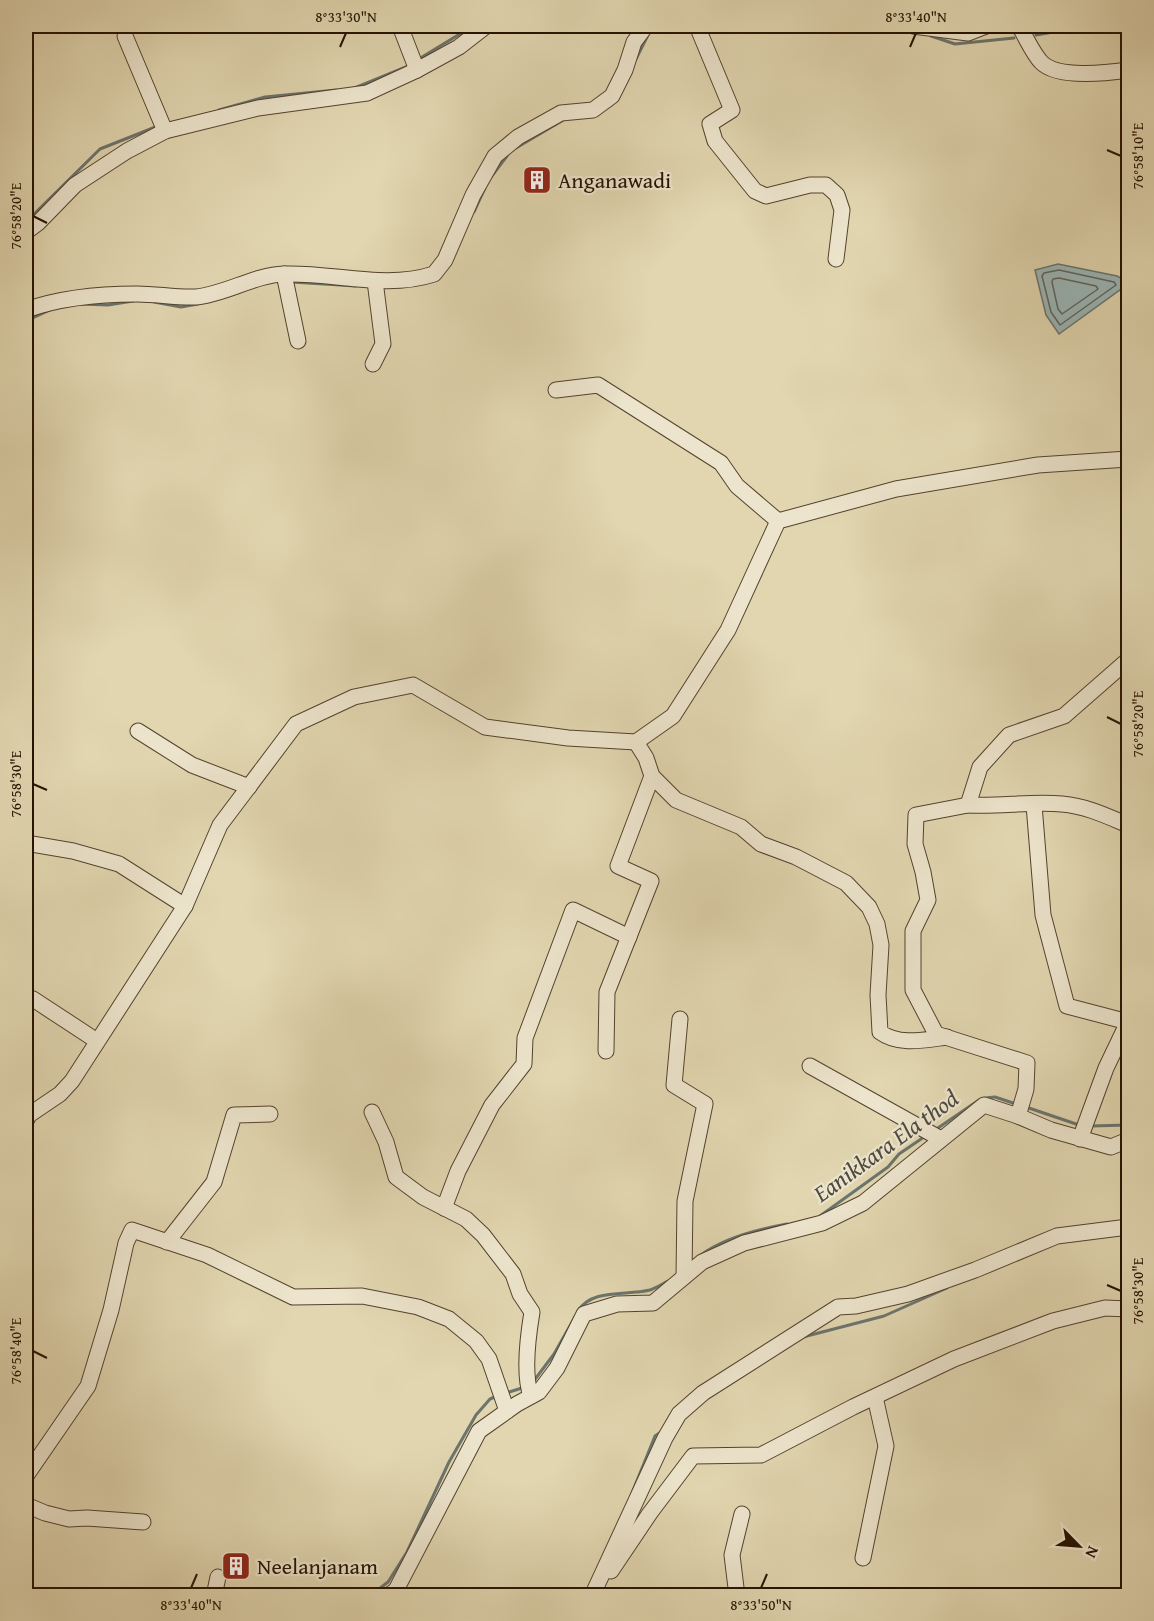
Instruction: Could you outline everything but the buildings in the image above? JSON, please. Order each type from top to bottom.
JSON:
[{"type":"street","points":[[400,26],[417,70]]},
{"type":"street","points":[[26,232],[45,217],[75,185],[127,151],[165,131],[258,108],[367,93],[459,47],[486,26]]},
{"type":"street","points":[[26,310],[85,295],[140,294],[199,297],[284,274],[375,280],[428,276],[438,270],[454,241],[473,195],[495,156],[518,137],[561,113],[593,110],[612,96],[625,69],[634,42],[646,26]]},
{"type":"street","points":[[697,26],[732,110],[710,124],[715,141],[755,191],[766,196],[810,185],[826,185],[837,195],[842,210],[836,259]]},
{"type":"street","points":[[913,26],[968,33],[986,26]]},
{"type":"street","points":[[1019,26],[1042,63],[1057,70],[1087,74],[1128,70]]},
{"type":"street","points":[[125,36],[165,131]]},
{"type":"street","points":[[284,274],[298,341]]},
{"type":"street","points":[[373,364],[383,344],[375,280]]},
{"type":"street","points":[[556,390],[598,385],[721,464],[737,486],[778,520]]},
{"type":"street","points":[[778,520],[896,489],[1038,465],[1128,459]]},
{"type":"street","points":[[26,1121],[29,1115],[60,1094],[66,1087],[185,906],[220,825],[296,724],[354,697],[413,685],[485,727],[568,738],[636,742],[673,716],[728,630],[778,520]]},
{"type":"street","points":[[968,804],[980,767],[1009,735],[1064,716],[1128,660]]},
{"type":"street","points":[[138,731],[192,765],[249,787]]},
{"type":"street","points":[[636,742],[646,758],[652,776],[676,800],[741,827],[761,844],[796,856],[846,883],[869,907],[877,924],[881,945],[878,995],[880,1032],[890,1040],[947,1037]]},
{"type":"street","points":[[606,1051],[607,992],[651,881],[618,866],[652,776]]},
{"type":"street","points":[[1020,1109],[1026,1089],[1027,1064],[936,1034],[913,990],[913,931],[928,900],[915,844],[916,815],[968,804],[1061,804],[1098,812],[1128,825]]},
{"type":"street","points":[[1034,805],[1043,915],[1067,1006],[1128,1022],[1106,1068],[1080,1139]]},
{"type":"street","points":[[26,843],[73,851],[119,864],[185,906]]},
{"type":"street","points":[[444,1208],[458,1172],[492,1104],[524,1064],[525,1038],[573,910],[629,937]]},
{"type":"street","points":[[33,999],[97,1041]]},
{"type":"street","points":[[680,1019],[674,1085],[705,1104],[685,1201],[684,1277]]},
{"type":"street","points":[[810,1066],[941,1139]]},
{"type":"street","points":[[388,1596],[396,1590],[479,1431],[504,1401],[531,1396],[539,1392],[557,1368],[584,1314],[617,1304],[653,1303],[702,1262],[744,1243],[822,1223],[863,1203],[984,1105],[1020,1109],[1051,1130],[1111,1148],[1128,1140]]},
{"type":"street","points":[[372,1112],[386,1142],[396,1177],[423,1197],[466,1219],[483,1235],[513,1274],[520,1294],[532,1312],[527,1360],[528,1389],[531,1396]]},
{"type":"street","points":[[167,1242],[214,1182],[234,1115],[270,1114]]},
{"type":"street","points":[[593,1596],[665,1438],[679,1414],[703,1392],[838,1307],[856,1306],[908,1294],[975,1270],[1057,1236],[1128,1227]]},
{"type":"street","points":[[26,1476],[88,1386],[132,1230],[207,1255],[293,1297],[362,1296],[418,1307],[449,1319],[476,1341],[489,1359],[504,1401]]},
{"type":"street","points":[[593,1596],[693,1456],[761,1455],[954,1359],[1053,1321],[1105,1308],[1128,1309]]},
{"type":"street","points":[[863,1558],[886,1446],[875,1397]]},
{"type":"street","points":[[26,1505],[69,1519],[143,1522]]},
{"type":"street","points":[[737,1596],[732,1555],[742,1514]]},
{"type":"street","points":[[214,1596],[218,1577]]},
{"type":"water","points":[[1058,264],[1117,276],[1128,284],[1059,334],[1046,315],[1035,270]]},
{"type":"waterway","points":[[422,57],[473,26]]},
{"type":"waterway","points":[[871,26],[910,31]]},
{"type":"waterway","points":[[1036,35],[1088,26]]},
{"type":"waterway","points":[[636,59],[648,35]]},
{"type":"waterway","points":[[931,36],[955,44],[1014,38]]},
{"type":"waterway","points":[[357,87],[406,67]]},
{"type":"waterway","points":[[219,110],[265,97],[336,90]]},
{"type":"waterway","points":[[516,148],[565,119]]},
{"type":"waterway","points":[[26,222],[100,149],[158,126]]},
{"type":"waterway","points":[[491,177],[507,156]]},
{"type":"waterway","points":[[474,212],[485,188]]},
{"type":"waterway","points":[[291,282],[356,286]]},
{"type":"waterway","points":[[80,304],[108,305],[133,301]]},
{"type":"waterway","points":[[154,302],[181,307],[198,304]]},
{"type":"waterway","points":[[26,321],[50,310]]},
{"type":"waterway","name":"Eanikkara Ela thod","points":[[985,1098],[995,1097],[1016,1104]]},
{"type":"waterway","name":"Eanikkara Ela thod","points":[[935,1130],[979,1100]]},
{"type":"waterway","name":"Eanikkara Ela thod","points":[[1026,1107],[1079,1125]]},
{"type":"waterway","name":"Eanikkara Ela thod","points":[[1091,1126],[1128,1125]]},
{"type":"waterway","name":"Eanikkara Ela thod","points":[[820,1216],[888,1167],[899,1154],[924,1137]]},
{"type":"waterway","name":"Eanikkara Ela thod","points":[[701,1255],[731,1239],[787,1224]]},
{"type":"waterway","name":"Eanikkara Ela thod","points":[[578,1311],[592,1299],[610,1294],[650,1290],[668,1281]]},
{"type":"waterway","points":[[803,1337],[884,1316],[947,1288]]},
{"type":"waterway","name":"Eanikkara Ela thod","points":[[533,1382],[554,1354],[575,1317]]},
{"type":"waterway","name":"Eanikkara Ela thod","points":[[506,1393],[522,1388]]},
{"type":"waterway","name":"Eanikkara Ela thod","points":[[370,1596],[388,1582],[407,1552],[449,1462],[476,1415],[490,1399],[497,1396]]},
{"type":"waterway","points":[[632,1493],[655,1436],[661,1432]]},
{"type":"place","name":"Anganawadi","points":[[537,180]]},
{"type":"place","name":"Neelanjanam","points":[[236,1566]]}]
